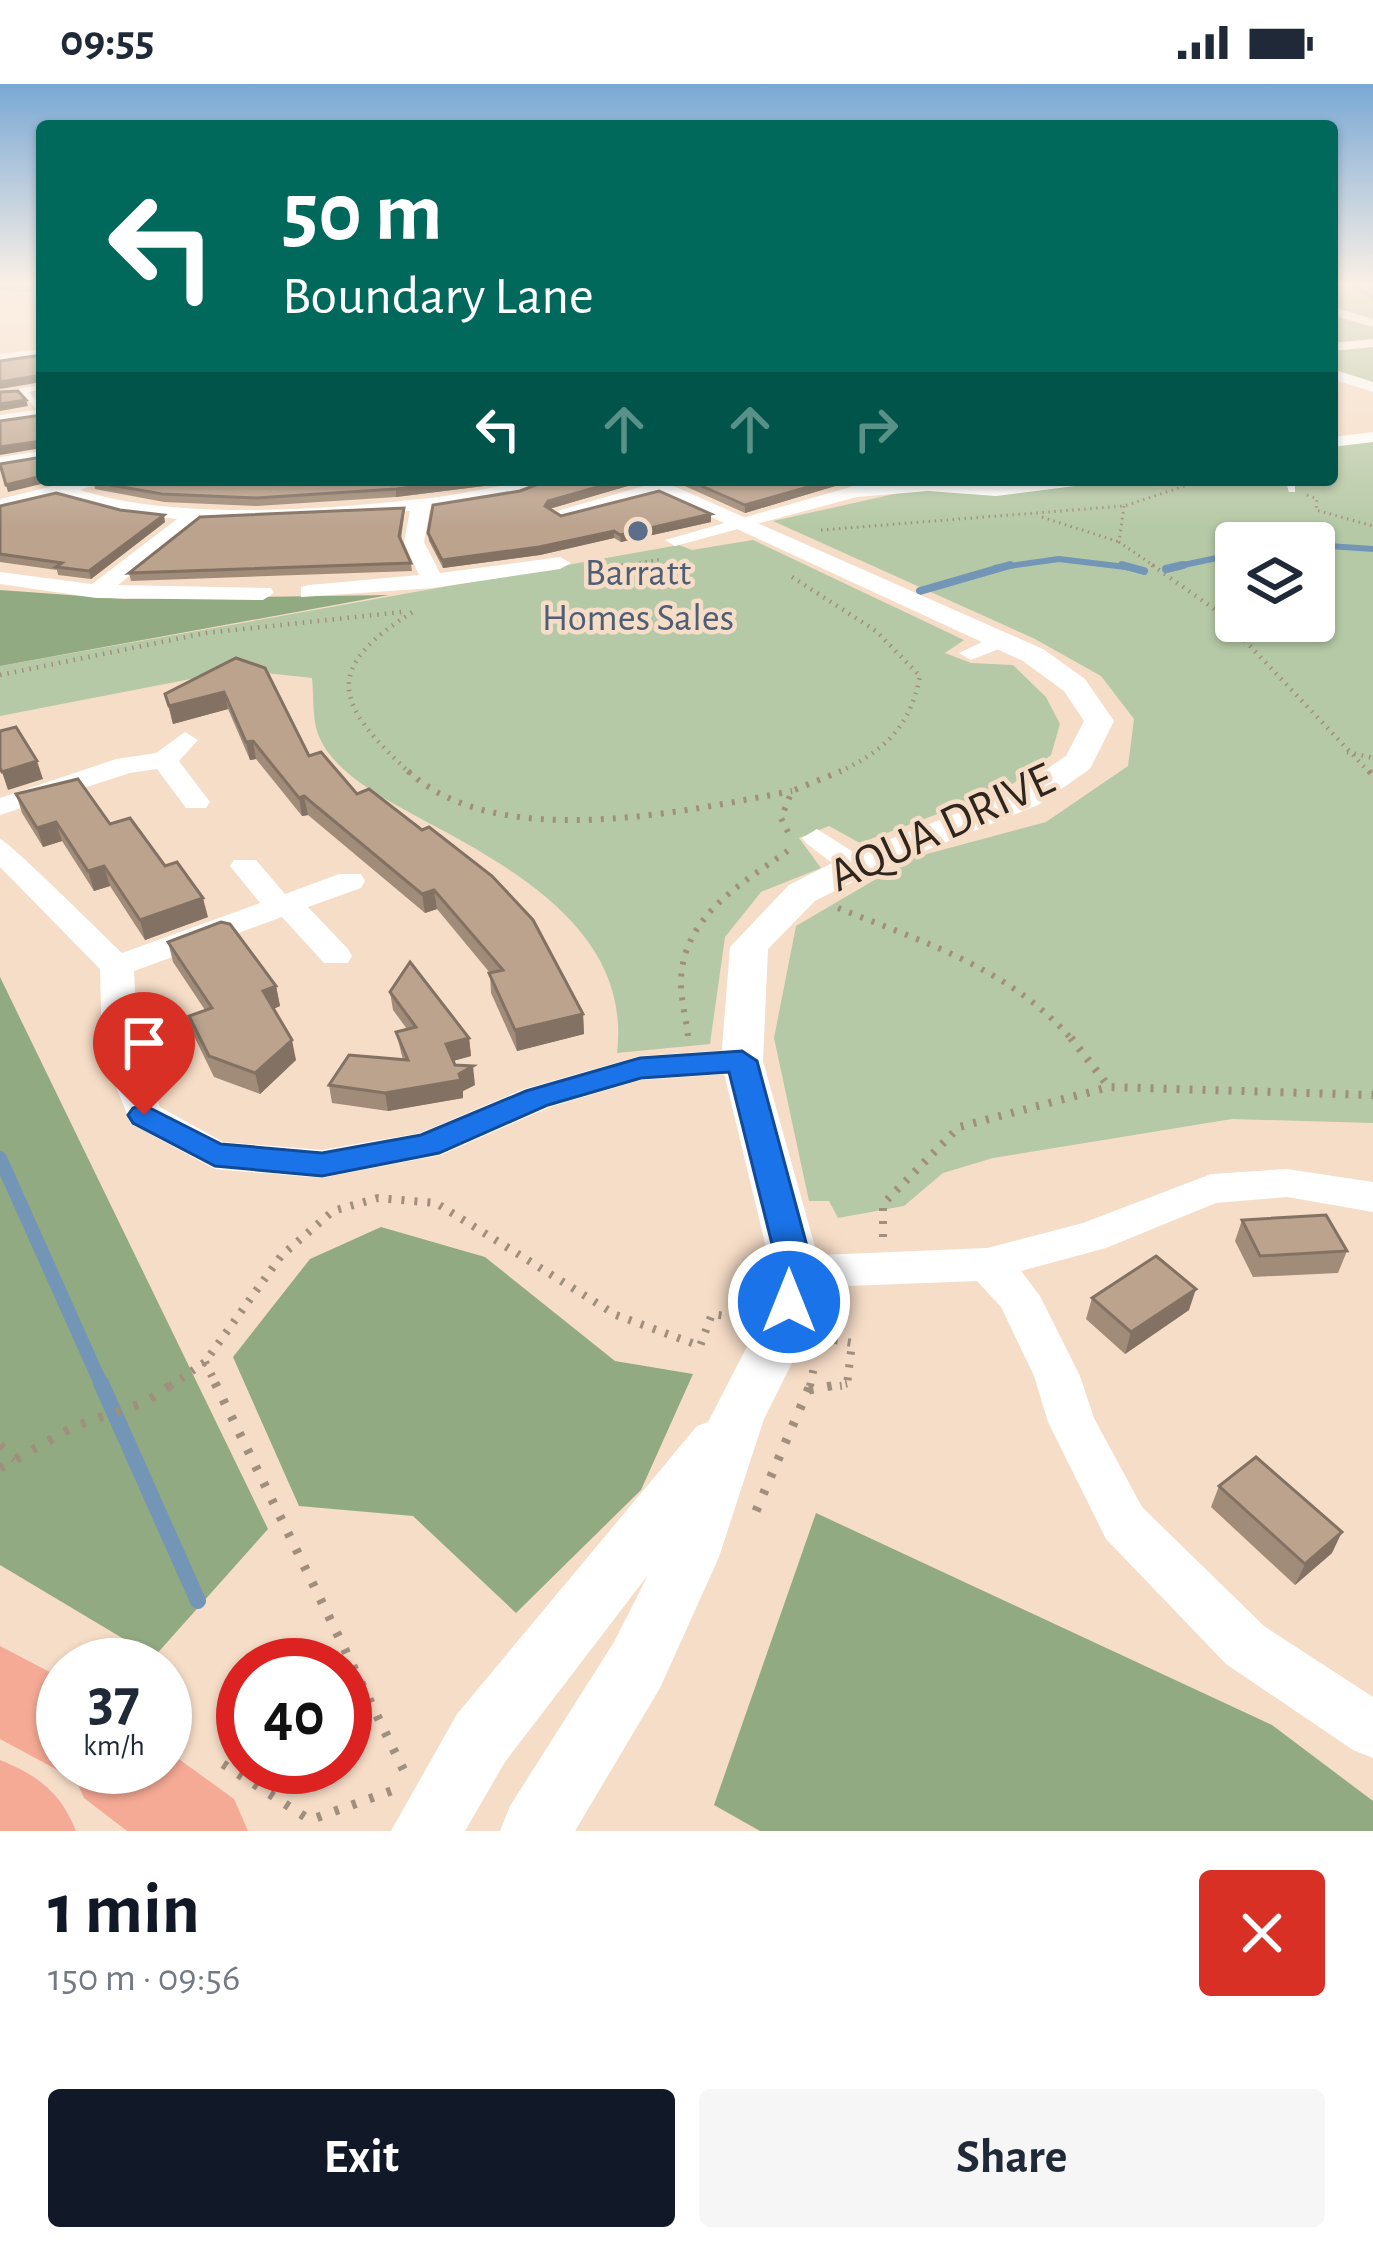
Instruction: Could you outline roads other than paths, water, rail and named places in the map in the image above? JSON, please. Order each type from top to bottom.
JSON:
[{"type":"main road","points":[[0,1690],[36,1713]]},
{"type":"main road","points":[[0,1805],[30,1831]]},
{"type":"street","points":[[1338,376],[1373,386]]},
{"type":"street","points":[[0,420],[36,415]]},
{"type":"street","points":[[1338,441],[1373,437]]},
{"type":"street","points":[[0,462],[36,457]]},
{"type":"street","points":[[0,505],[74,486]]},
{"type":"street","points":[[58,490],[139,512],[193,516],[332,502],[421,506],[466,502],[525,486]]},
{"type":"street","points":[[560,513],[646,486]]},
{"type":"street","name":"AQUA DRIVE","points":[[535,1831],[637,1664],[689,1557],[737,1418],[782,1331],[797,1272],[742,1061],[749,946],[802,893],[855,866],[1026,798],[1079,762],[1099,721],[1075,685],[662,486]]},
{"type":"street","points":[[675,540],[754,531],[854,492],[904,486]]},
{"type":"street","points":[[958,486],[996,490],[1028,486]]},
{"type":"street","points":[[421,506],[414,542],[434,582]]},
{"type":"street","points":[[96,591],[193,516]]},
{"type":"street","points":[[309,592],[434,582],[560,563]]},
{"type":"street","points":[[0,578],[96,591],[263,593]]},
{"type":"street","points":[[0,808],[174,750],[196,802]]},
{"type":"street","points":[[817,838],[855,866]]},
{"type":"street","points":[[0,848],[32,887],[117,966],[120,1052],[144,1115],[215,1155],[322,1164],[427,1145],[537,1098],[640,1068],[742,1061]]},
{"type":"street","points":[[245,866],[336,956]]},
{"type":"street","points":[[117,966],[350,881]]},
{"type":"street","points":[[797,1272],[987,1264],[1091,1237],[1211,1189],[1287,1183],[1373,1197]]},
{"type":"street","points":[[987,1264],[1018,1296],[1057,1376],[1072,1421],[1124,1522],[1244,1645],[1373,1730]]},
{"type":"street","name":"AQUA DRIVE","points":[[426,1831],[481,1738],[737,1418]]},
{"type":"lane","points":[[0,394],[36,388]]},
{"type":"lane","points":[[23,390],[36,406]]},
{"type":"waterway","points":[[1335,546],[1373,549]]},
{"type":"waterway","points":[[1180,566],[1215,558]]},
{"type":"waterway","points":[[1004,567],[1059,559],[1132,568]]},
{"type":"waterway","points":[[1004,567],[1010,565]]},
{"type":"waterway","points":[[1122,565],[1132,568]]},
{"type":"waterway","points":[[1166,569],[1180,566]]},
{"type":"waterway","points":[[1169,568],[1180,566]]},
{"type":"waterway","points":[[920,591],[1004,567]]},
{"type":"waterway","points":[[995,568],[1004,567]]},
{"type":"waterway","points":[[1132,568],[1144,571]]},
{"type":"waterway","points":[[0,1158],[102,1386]]},
{"type":"waterway","points":[[101,1383],[198,1601]]},
{"type":"place","name":"Barratt Homes Sales","points":[[638,531]]}]
